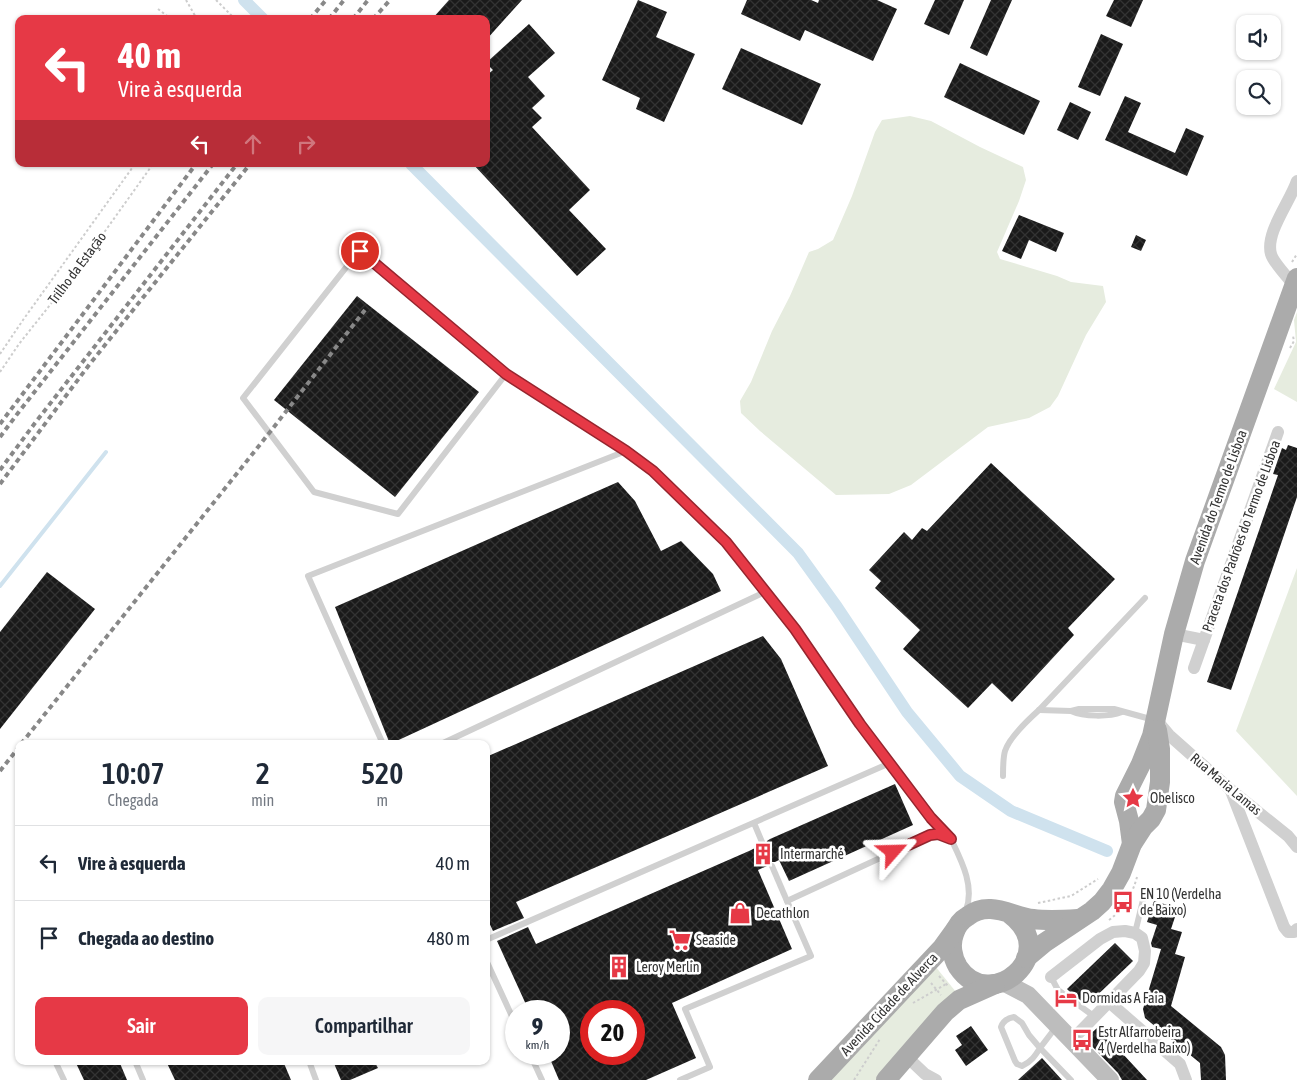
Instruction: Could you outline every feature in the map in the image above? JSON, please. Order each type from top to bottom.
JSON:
[{"type":"main road","name":"Avenida do Termo de Lisboa","points":[[1132,844],[1124,802],[1125,796],[1152,736],[1174,634],[1195,561],[1296,281]]},
{"type":"main road","name":"Avenida do Termo de Lisboa","points":[[1025,962],[1044,943],[1092,911],[1102,902],[1121,874],[1132,844],[1156,810],[1160,782],[1160,749],[1156,720]]},
{"type":"main road","points":[[1078,919],[1042,920],[1010,914],[994,908],[977,910],[969,914],[960,923],[952,942],[954,958],[957,966],[970,978],[986,984],[999,983],[1028,995],[1105,1079]]},
{"type":"main road","points":[[1010,914],[1026,933],[1028,950],[1025,962],[1024,983],[1028,995]]},
{"type":"main road","name":"Avenida Cidade de Alverca","points":[[818,1080],[942,948],[960,923]]},
{"type":"main road","points":[[886,1080],[945,1012],[959,1000],[1011,978],[1018,973],[1025,962]]},
{"type":"street","points":[[1296,281],[1271,255],[1270,238],[1297,182]]},
{"type":"street","name":"Praceta dos Padrões do Termo de Lisboa","points":[[1194,668],[1278,432]]},
{"type":"street","name":"Praceta dos Padrões do Termo de Lisboa","points":[[1174,634],[1204,640]]},
{"type":"street","name":"Rua Maria Lamas","points":[[1156,720],[1169,735],[1231,790],[1288,836],[1297,847]]},
{"type":"street","points":[[1231,790],[1284,927],[1288,932],[1296,931]]},
{"type":"street","points":[[1051,977],[1100,939],[1113,932],[1125,931],[1135,933],[1142,938],[1145,951],[1144,963],[1139,971],[1071,1041]]},
{"type":"street","points":[[1109,1002],[1180,1064],[1186,1080]]},
{"type":"street","points":[[906,1056],[925,1074],[936,1080]]},
{"type":"lane","points":[[506,374],[398,514],[314,492],[243,398],[360,251],[506,374],[626,451],[653,471],[726,542],[795,629],[860,724],[931,818],[951,839],[963,866],[969,891],[968,904],[960,923]]},
{"type":"lane","points":[[381,740],[308,576],[626,451]]},
{"type":"lane","points":[[450,740],[765,592]]},
{"type":"lane","points":[[1003,776],[1004,756],[1008,745],[1027,721],[1145,598]]},
{"type":"lane","points":[[1039,710],[1114,709],[1156,720]]},
{"type":"lane","points":[[490,938],[890,763]]},
{"type":"lane","points":[[754,823],[762,842]]},
{"type":"lane","points":[[787,901],[930,835],[938,834],[951,839]]},
{"type":"lane","points":[[680,1080],[710,1067],[685,1009],[811,956],[772,866]]},
{"type":"lane","points":[[1135,933],[1143,900]]},
{"type":"lane","points":[[490,969],[505,1001]]},
{"type":"lane","points":[[1051,977],[1058,990],[1095,1016]]},
{"type":"lane","points":[[1057,1026],[1040,1048],[1033,1060],[1022,1066],[1015,1061],[1002,1030],[1002,1024],[1014,1017],[1022,1023],[1040,1048],[1071,1080]]},
{"type":"lane","points":[[57,1065],[64,1080]]},
{"type":"lane","points":[[137,1065],[143,1080]]},
{"type":"lane","points":[[310,1065],[316,1080]]},
{"type":"lane","points":[[535,1065],[542,1080]]},
{"type":"path","points":[[186,0],[195,15]]},
{"type":"path","points":[[216,0],[230,15]]},
{"type":"path","points":[[158,9],[166,15]]},
{"type":"path","points":[[0,354],[133,167]]},
{"type":"path","name":"Trilho da Estação","points":[[0,372],[19,344],[73,276],[151,167]]},
{"type":"path","points":[[1290,348],[1294,341],[1293,334]]},
{"type":"path","points":[[921,970],[936,990],[952,1006]]},
{"type":"path","points":[[907,1007],[946,984]]},
{"type":"path","points":[[854,1080],[881,1037]]},
{"type":"shaded area","points":[[910,116],[931,121],[1023,167],[1026,180],[997,252],[1000,259],[1071,282],[1103,286],[1106,302],[1086,335],[1058,396],[1050,407],[1029,418],[988,427],[911,485],[889,494],[836,495],[741,413],[740,401],[751,382],[772,331],[809,252],[833,240],[852,196],[875,132],[882,120]]},
{"type":"shaded area","points":[[1297,312],[1297,402],[1274,389],[1296,342],[1294,320]]},
{"type":"shaded area","points":[[1297,568],[1297,796],[1236,731]]},
{"type":"shaded area","points":[[935,966],[956,992],[879,1080],[828,1080]]},
{"type":"building","points":[[449,0],[522,0],[490,36],[490,15],[436,15]]},
{"type":"building","points":[[638,0],[667,12],[656,37],[695,54],[664,122],[636,109],[640,98],[602,80]]},
{"type":"building","points":[[747,0],[811,0],[818,3],[819,0],[877,0],[897,9],[873,61],[805,30],[800,41],[741,14]]},
{"type":"building","points":[[935,0],[964,0],[949,35],[924,24]]},
{"type":"building","points":[[991,0],[1012,0],[987,56],[970,48]]},
{"type":"building","points":[[1114,0],[1143,0],[1131,27],[1106,16]]},
{"type":"building","points":[[529,24],[555,53],[528,77],[545,96],[532,108],[542,118],[532,127],[590,190],[569,210],[606,249],[577,276],[476,167],[490,167],[490,73],[493,70],[490,67],[490,59]]},
{"type":"building","points":[[1101,34],[1123,44],[1100,96],[1078,87]]},
{"type":"building","points":[[741,48],[821,84],[802,125],[722,89]]},
{"type":"building","points":[[960,63],[1040,101],[1024,135],[944,97]]},
{"type":"building","points":[[1125,96],[1141,103],[1128,132],[1175,153],[1186,128],[1204,136],[1187,176],[1105,140]]},
{"type":"building","points":[[1070,102],[1091,112],[1078,140],[1057,130]]},
{"type":"building","points":[[1019,215],[1064,233],[1056,252],[1029,240],[1021,259],[1002,251]]},
{"type":"building","points":[[1136,235],[1146,240],[1141,251],[1131,247]]},
{"type":"building","points":[[357,296],[479,392],[395,497],[274,400]]},
{"type":"building","points":[[1288,445],[1297,448],[1297,497],[1231,690],[1207,682],[1278,475],[1273,474],[1282,448],[1286,450]]},
{"type":"building","points":[[991,463],[1115,579],[1068,628],[1074,635],[1012,702],[992,683],[968,708],[903,649],[920,630],[875,588],[881,581],[869,570],[904,532],[912,540],[922,528],[927,531]]},
{"type":"building","points":[[618,482],[635,501],[661,551],[681,541],[713,574],[721,591],[399,740],[388,740],[335,607]]},
{"type":"building","points":[[47,572],[95,609],[0,729],[0,632]]},
{"type":"building","points":[[763,636],[781,659],[828,766],[516,902],[524,918],[493,931],[490,925],[490,755]]},
{"type":"building","points":[[895,784],[913,825],[789,881],[779,860],[770,862],[767,866],[758,870],[792,949],[672,1003],[696,1058],[646,1080],[559,1080],[553,1065],[570,1065],[570,1000],[524,1000],[497,941],[528,927],[536,944],[759,846],[764,846],[767,841]]},
{"type":"building","points":[[1154,901],[1178,908],[1171,929],[1182,932],[1175,954],[1185,957],[1171,1006],[1221,1047],[1225,1055],[1226,1080],[1201,1080],[1200,1063],[1145,1018],[1143,1009],[1161,949],[1152,947],[1151,943],[1157,925],[1147,922]]},
{"type":"building","points":[[1115,943],[1133,961],[1087,1005],[1067,989]]},
{"type":"building","points":[[971,1026],[988,1050],[966,1066],[955,1050],[962,1045],[956,1036]]},
{"type":"building","points":[[1097,1028],[1147,1080],[1122,1080],[1118,1073],[1085,1039]]},
{"type":"building","points":[[1042,1058],[1062,1080],[1018,1080]]},
{"type":"building","points":[[77,1065],[121,1065],[127,1080],[84,1080]]},
{"type":"building","points":[[168,1065],[285,1065],[291,1080],[175,1080]]},
{"type":"building","points":[[335,1065],[376,1065],[378,1068],[350,1080],[341,1080]]},
{"type":"waterway","points":[[244,0],[259,15]]},
{"type":"waterway","points":[[414,167],[798,553],[837,607],[907,712],[960,776],[1011,811],[1107,851]]},
{"type":"waterway","points":[[0,586],[106,452]]},
{"type":"railway","points":[[313,15],[326,0]]},
{"type":"railway","points":[[332,15],[344,0]]},
{"type":"railway","points":[[356,15],[368,0]]},
{"type":"railway","points":[[377,15],[390,0]]},
{"type":"railway","points":[[0,424],[194,167]]},
{"type":"railway","points":[[0,437],[211,167]]},
{"type":"railway","points":[[0,470],[235,167]]},
{"type":"railway","points":[[0,484],[89,365],[248,167]]},
{"type":"railway","points":[[24,740],[365,310]]},
{"type":"railway","points":[[0,771],[15,752]]},
{"type":"place","name":"Obelisco","points":[[1133,798]]},
{"type":"place","name":"Intermarché","points":[[763,854]]},
{"type":"place","name":"EN 10 (Verdelha de Baixo)","points":[[1123,902]]},
{"type":"place","name":"Decathlon","points":[[740,913]]},
{"type":"place","name":"Seaside","points":[[680,940]]},
{"type":"place","name":"Leroy Merlin","points":[[619,967]]},
{"type":"place","name":"Dormidas A Faia","points":[[1066,998]]},
{"type":"place","name":"Estr Alfarrobeira 4 (Verdelha Baixo)","points":[[1082,1040]]},
{"type":"route","points":[[360,251],[506,374],[626,451],[653,471],[726,542],[795,629],[860,724],[931,818],[951,839],[938,834],[930,835],[893,852]]}]
